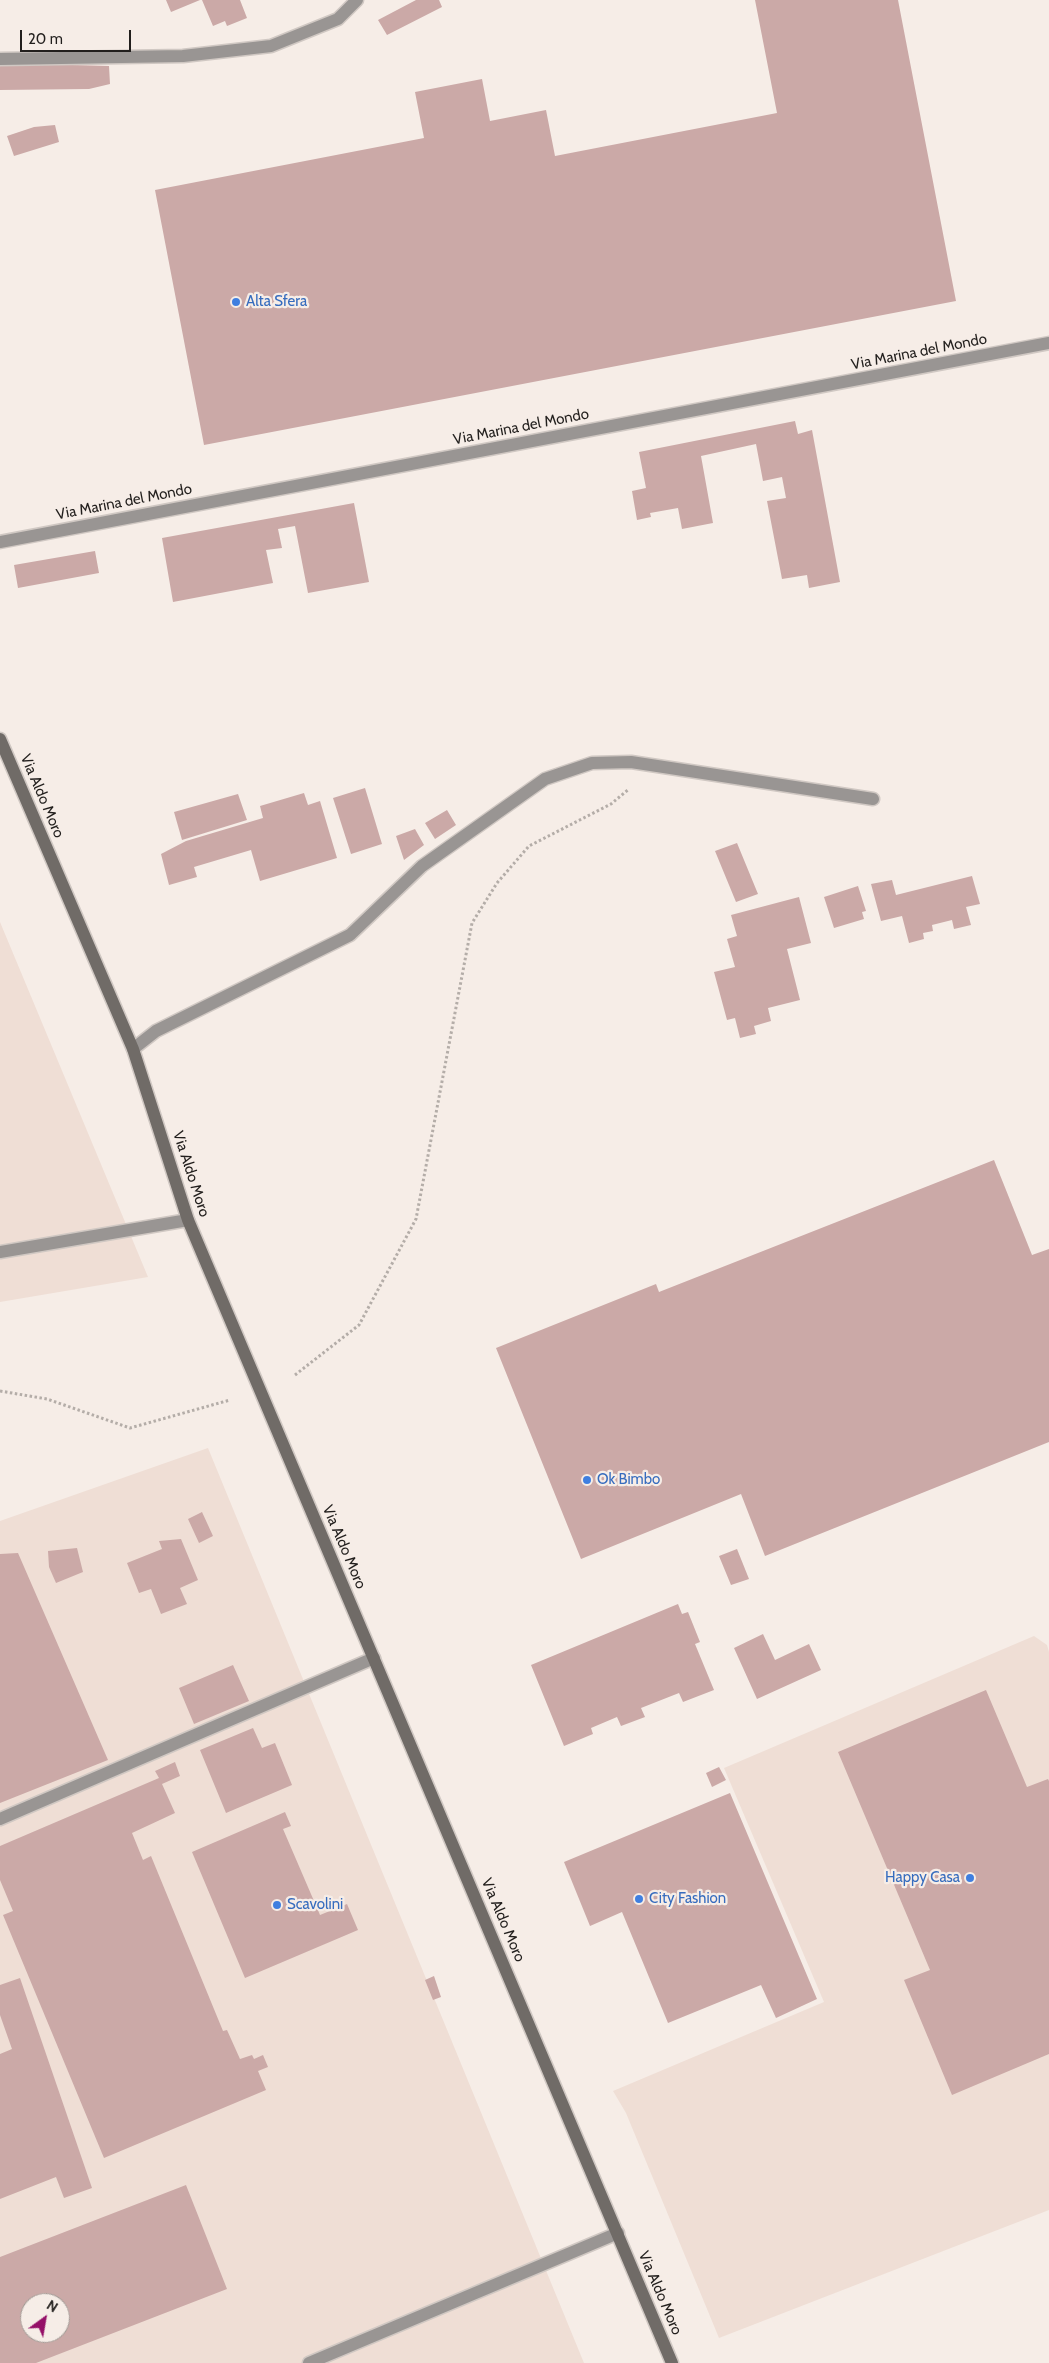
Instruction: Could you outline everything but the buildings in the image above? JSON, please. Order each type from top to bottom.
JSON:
[{"type":"main road","name":"Via Aldo Moro","points":[[0,739],[133,1049],[188,1220],[672,2363]]},
{"type":"street","points":[[0,59],[183,56],[271,46],[338,19],[357,0]]},
{"type":"street","name":"Via Marina del Mondo","points":[[0,542],[1049,344]]},
{"type":"street","points":[[133,1049],[156,1031],[350,935],[422,866],[545,779],[592,763],[631,762],[874,799]]},
{"type":"street","points":[[0,1252],[188,1220]]},
{"type":"street","points":[[0,1819],[374,1658]]},
{"type":"street","points":[[308,2363],[618,2233]]},
{"type":"path","points":[[295,1375],[359,1325],[416,1220],[472,923],[497,883],[529,846],[611,804],[658,766]]},
{"type":"path","points":[[0,1391],[47,1399],[130,1428],[230,1400]]},
{"type":"shaded area","points":[[0,922],[148,1277],[0,1302]]},
{"type":"shaded area","points":[[208,1448],[584,2363],[0,2363],[0,1521]]},
{"type":"shaded area","points":[[1034,1636],[1047,1645],[1049,1652],[1049,2210],[719,2338],[626,2113],[613,2091],[824,2002],[724,1768]]},
{"type":"place","name":"Alta Sfera","points":[[236,302]]},
{"type":"place","name":"Ok Bimbo","points":[[587,1480]]},
{"type":"place","name":"Happy Casa","points":[[970,1878]]},
{"type":"place","name":"City Fashion","points":[[639,1899]]},
{"type":"place","name":"Scavolini","points":[[277,1905]]}]
